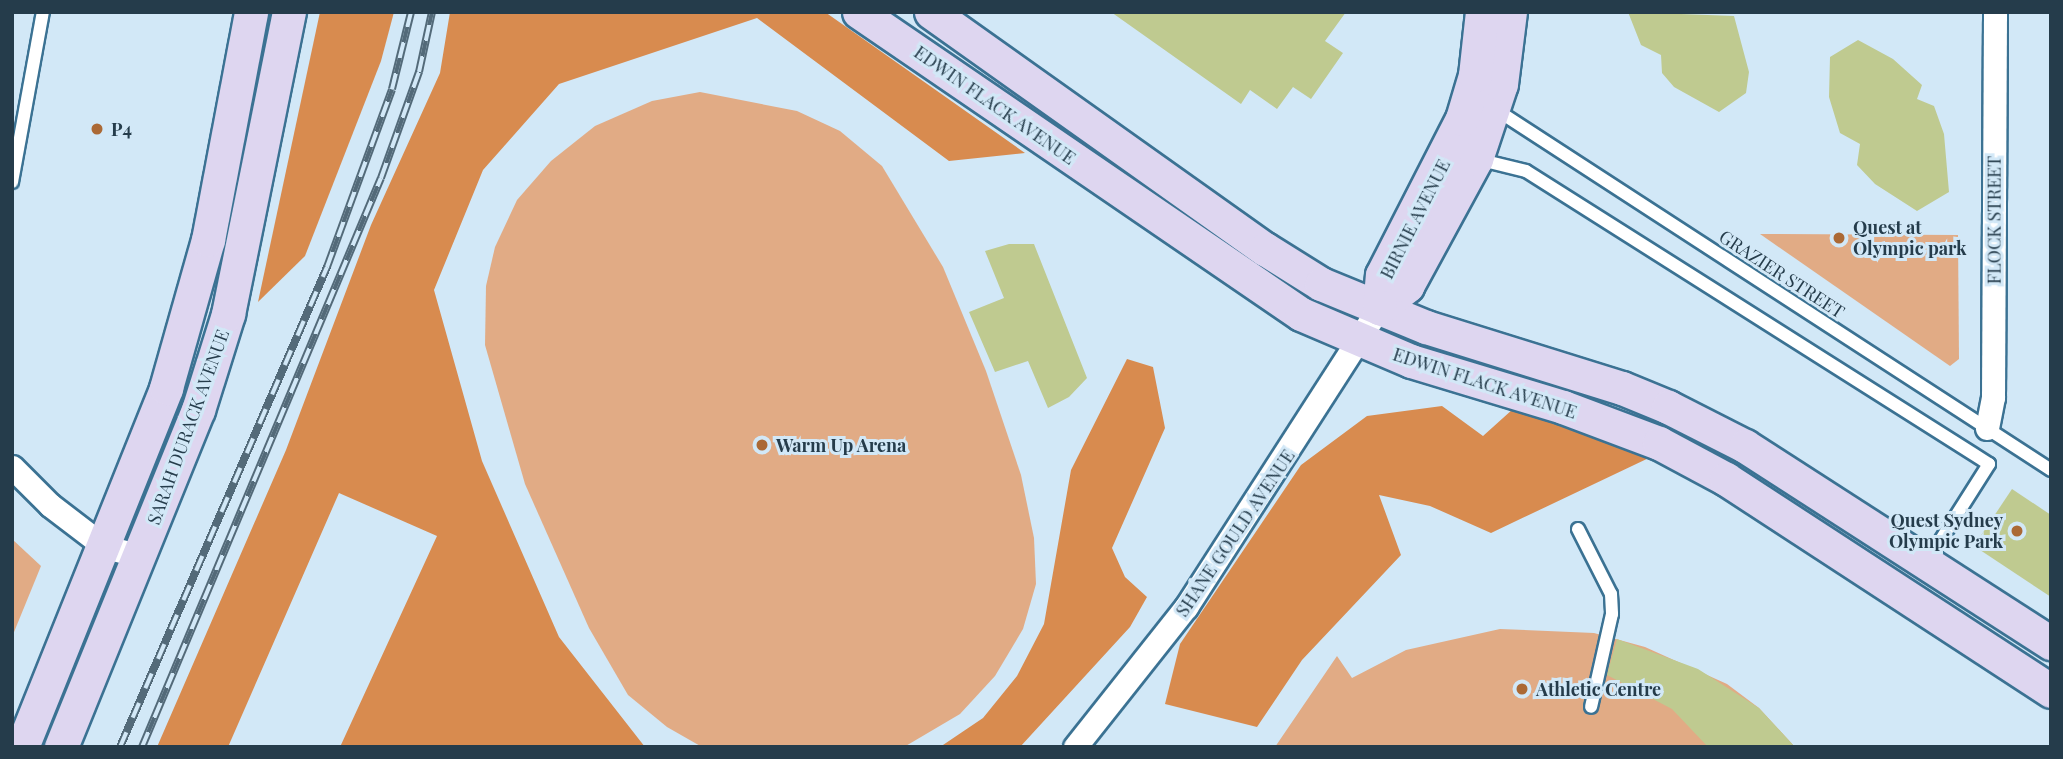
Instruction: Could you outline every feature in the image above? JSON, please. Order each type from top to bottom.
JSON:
[{"type":"street","name":"SARAH DURACK AVENUE","points":[[23,747],[105,547],[166,388],[208,240],[251,12]]},
{"type":"street","name":"SARAH DURACK AVENUE","points":[[61,747],[141,556],[198,410],[228,314],[289,12]]},
{"type":"street","name":"EDWIN FLACK AVENUE","points":[[859,12],[1233,272],[1301,314],[1411,361],[1563,407],[1659,443],[1726,479],[2051,691]]},
{"type":"street","name":"EDWIN FLACK AVENUE","points":[[931,12],[1265,250],[1321,284],[1379,308],[1622,388],[1668,407],[1745,446],[2051,643]]},
{"type":"street","name":"BIRNIE AVENUE","points":[[1379,308],[1382,275],[1482,119],[1475,75],[1482,12]]},
{"type":"street","name":"BIRNIE AVENUE","points":[[1379,308],[1407,286],[1476,159],[1482,119],[1510,12]]},
{"type":"street","name":"FLOCK STREET","points":[[1987,428],[1993,397],[1995,12]]},
{"type":"street","name":"SHANE GOULD AVENUE","points":[[1075,747],[1193,597],[1379,308]]},
{"type":"street","points":[[12,467],[50,505],[105,547],[141,556]]},
{"type":"lane","points":[[12,182],[43,12]]},
{"type":"lane","name":"GRAZIER STREET","points":[[1482,119],[1987,428],[2051,470]]},
{"type":"lane","points":[[1476,159],[1526,171],[1989,464],[1926,564]]},
{"type":"lane","points":[[1578,528],[1611,594],[1612,614],[1591,707]]},
{"type":"shaded area","points":[[320,12],[394,12],[381,61],[305,256],[258,302]]},
{"type":"shaded area","points":[[450,12],[825,12],[1025,153],[949,161],[757,18],[559,84],[483,170],[434,290],[482,461],[559,637],[645,747],[340,747],[437,536],[339,493],[228,747],[157,747],[286,450],[371,225],[440,73]]},
{"type":"shaded area","name":"Warm Up Arena","points":[[700,92],[797,111],[840,131],[882,166],[943,267],[986,371],[1021,475],[1034,538],[1036,584],[1023,629],[995,676],[960,714],[904,747],[702,747],[667,727],[628,695],[589,628],[525,484],[485,345],[486,286],[495,247],[517,200],[551,161],[595,126],[652,101]]},
{"type":"shaded area","points":[[1760,234],[1958,235],[1959,359],[1950,366]]},
{"type":"shaded area","points":[[1127,359],[1153,367],[1165,428],[1112,548],[1125,577],[1147,597],[1130,627],[1020,747],[940,747],[983,718],[1017,676],[1044,624],[1071,470]]},
{"type":"shaded area","points":[[1442,406],[1483,436],[1513,409],[1653,456],[1491,533],[1430,506],[1379,495],[1401,555],[1302,660],[1257,727],[1165,704],[1180,644],[1301,465],[1367,416]]},
{"type":"shaded area","points":[[12,539],[41,566],[12,637]]},
{"type":"shaded area","name":"Athletic Centre","points":[[1500,629],[1594,633],[1645,647],[1727,684],[1759,708],[1795,747],[1275,747],[1337,656],[1352,678],[1406,650]]},
{"type":"building","points":[[1111,12],[1346,12],[1325,41],[1343,53],[1311,99],[1293,87],[1277,109],[1250,90],[1241,104]]},
{"type":"building","points":[[1628,12],[1734,16],[1749,72],[1746,93],[1719,112],[1674,87],[1662,73],[1661,55],[1641,45]]},
{"type":"building","points":[[1858,40],[1893,59],[1922,85],[1917,99],[1934,106],[1944,134],[1949,192],[1917,211],[1875,184],[1857,165],[1860,144],[1840,133],[1829,97],[1830,57]]},
{"type":"building","points":[[1009,244],[1034,244],[1087,378],[1069,397],[1048,408],[1028,361],[995,372],[969,312],[1004,298],[985,251]]},
{"type":"building","name":"Quest Sydney Olympic Park","points":[[2012,489],[2051,515],[2051,597],[1974,546]]},
{"type":"building","points":[[1617,639],[1698,669],[1759,708],[1795,747],[1708,747],[1672,709],[1607,675]]},
{"type":"railway","points":[[120,747],[327,267],[392,89],[411,12]]},
{"type":"railway","points":[[142,747],[381,178],[419,72],[432,12]]},
{"type":"place","name":"P4","points":[[97,129]]},
{"type":"place","name":"Quest at Olympic park","points":[[1839,238]]},
{"type":"place","name":"Warm Up Arena","points":[[762,445]]},
{"type":"place","name":"Quest Sydney Olympic Park","points":[[2017,531]]},
{"type":"place","name":"Athletic Centre","points":[[1522,689]]}]
